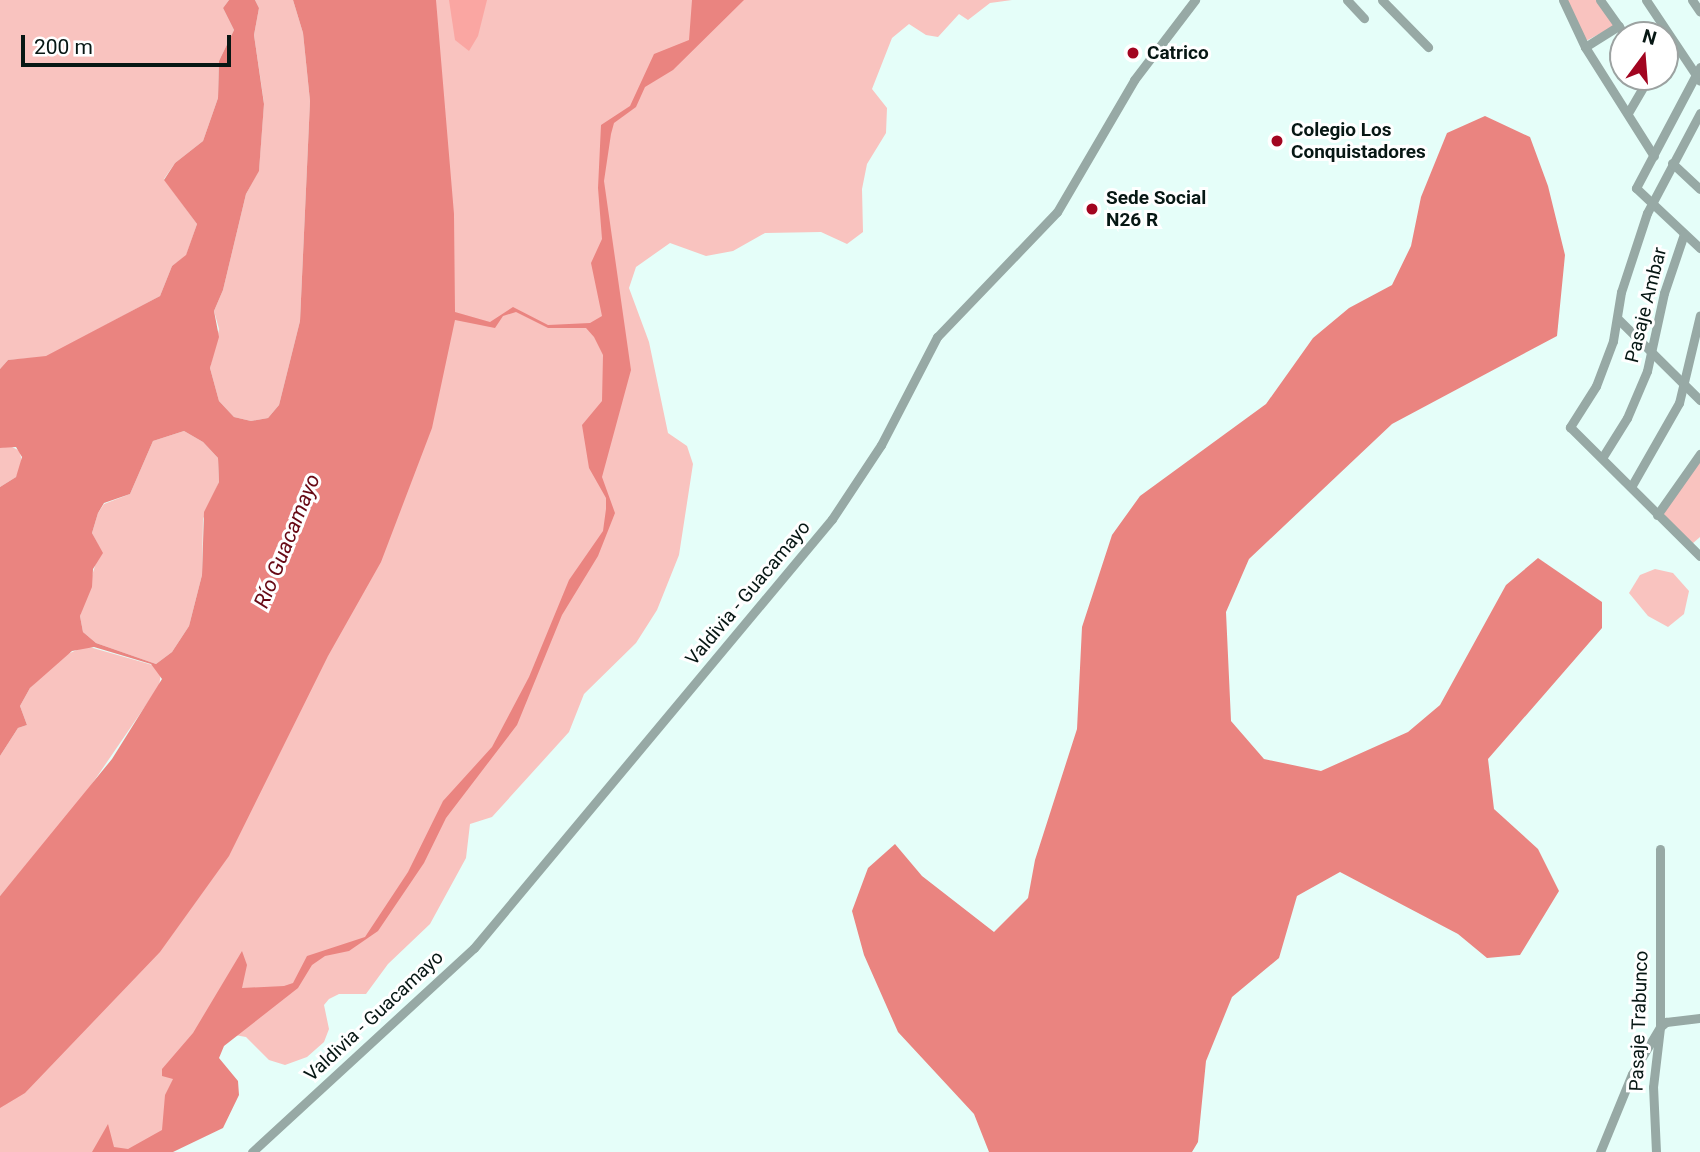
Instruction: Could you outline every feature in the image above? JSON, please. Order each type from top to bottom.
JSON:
[{"type":"street","name":"Valdivia - Guacamayo","points":[[252,1152],[474,948],[832,519],[881,445],[937,337],[1057,212],[1134,80],[1195,0]]},
{"type":"street","points":[[1347,0],[1364,18]]},
{"type":"street","points":[[1382,0],[1428,47]]},
{"type":"street","points":[[1563,0],[1585,47],[1654,156]]},
{"type":"street","points":[[1600,0],[1615,21]]},
{"type":"street","points":[[1646,0],[1698,74],[1636,188],[1700,248]]},
{"type":"street","points":[[1692,0],[1700,12]]},
{"type":"street","points":[[1585,47],[1609,32]]},
{"type":"street","points":[[1628,113],[1641,91]]},
{"type":"street","points":[[1700,113],[1652,203],[1627,272],[1617,318],[1596,386],[1570,427],[1700,556]]},
{"type":"street","points":[[1690,130],[1700,138]]},
{"type":"street","points":[[1672,163],[1700,189]]},
{"type":"street","name":"Pasaje Ambar","points":[[1602,458],[1635,402],[1654,354],[1664,293],[1684,234]]},
{"type":"street","points":[[1631,487],[1665,432],[1686,386],[1700,315]]},
{"type":"street","points":[[1617,318],[1700,400]]},
{"type":"street","points":[[1657,515],[1700,454]]},
{"type":"street","points":[[1692,548],[1700,540]]},
{"type":"street","name":"Pasaje Trabunco","points":[[1656,1152],[1653,1087],[1660,1027],[1660,849]]},
{"type":"street","points":[[1600,1152],[1632,1074],[1660,1027],[1666,1022],[1700,1018]]},
{"type":"shaded area","points":[[0,0],[229,0],[223,8],[234,30],[219,61],[218,98],[203,141],[175,163],[164,179],[197,224],[186,256],[172,266],[160,296],[46,357],[8,360],[0,369]]},
{"type":"shaded area","points":[[255,0],[293,0],[303,33],[310,101],[300,321],[279,405],[268,418],[251,421],[234,417],[219,401],[210,368],[219,329],[214,311],[223,290],[246,194],[259,170],[264,103],[254,35],[259,8]]},
{"type":"shaded area","points":[[428,0],[1012,0],[990,3],[968,20],[959,14],[938,37],[926,35],[909,24],[892,38],[872,89],[887,108],[886,133],[867,164],[862,189],[863,232],[847,244],[821,232],[765,233],[733,251],[706,256],[670,243],[636,267],[629,288],[649,342],[668,433],[687,446],[693,464],[679,555],[657,610],[636,643],[584,694],[569,732],[492,817],[470,824],[466,858],[430,924],[388,964],[366,994],[339,994],[329,999],[324,1005],[329,1029],[324,1042],[307,1057],[285,1065],[269,1060],[246,1037],[229,1034],[165,1152],[0,1152],[0,1100],[69,1035]]},
{"type":"shaded area","points":[[449,0],[487,0],[478,36],[469,51],[455,40]]},
{"type":"shaded area","points":[[1567,0],[1599,0],[1611,21],[1609,29],[1586,41]]},
{"type":"shaded area","points":[[184,431],[203,442],[218,458],[219,482],[203,519],[202,575],[189,626],[172,652],[156,664],[96,643],[83,632],[80,616],[100,549],[92,533],[98,513],[104,504],[130,494],[153,441]]},
{"type":"shaded area","points":[[10,446],[20,451],[22,465],[16,477],[0,487],[0,448]]},
{"type":"shaded area","points":[[1700,461],[1700,537],[1692,544],[1662,514]]},
{"type":"shaded area","points":[[1655,569],[1673,573],[1689,591],[1684,614],[1668,627],[1648,616],[1629,593],[1640,575]]},
{"type":"shaded area","points":[[86,646],[156,666],[161,673],[159,686],[81,800],[0,896],[0,756],[18,728],[27,725],[20,706],[30,688],[63,656]]},
{"type":"water","name":"Río Guacamayo","points":[[229,0],[255,0],[259,8],[254,35],[264,104],[259,171],[246,194],[223,290],[214,311],[219,337],[210,368],[219,401],[234,417],[251,421],[268,418],[279,405],[300,321],[310,101],[303,33],[293,0],[436,0],[454,214],[455,312],[490,322],[513,307],[548,325],[590,323],[602,316],[591,263],[602,239],[598,188],[601,125],[630,106],[654,54],[689,40],[692,0],[744,0],[673,70],[645,87],[636,107],[614,123],[604,181],[631,370],[602,477],[615,513],[598,556],[562,615],[517,725],[446,818],[424,863],[378,931],[349,951],[325,956],[312,965],[298,988],[224,1046],[219,1058],[238,1081],[239,1095],[223,1128],[173,1152],[92,1152],[108,1124],[114,1147],[128,1149],[162,1130],[165,1095],[173,1079],[162,1076],[162,1069],[193,1033],[242,951],[247,965],[242,988],[284,986],[293,983],[307,956],[365,937],[408,872],[443,801],[492,747],[529,677],[569,580],[603,531],[606,509],[606,498],[589,468],[582,425],[602,401],[603,355],[594,337],[586,328],[548,328],[516,312],[503,316],[495,328],[455,320],[432,428],[381,562],[328,656],[229,856],[160,952],[25,1093],[0,1108],[0,896],[112,759],[162,679],[151,664],[94,647],[72,651],[30,688],[20,706],[27,725],[18,728],[0,756],[0,487],[16,477],[22,457],[16,447],[0,448],[0,369],[8,360],[46,356],[160,296],[172,266],[186,255],[197,224],[164,180],[175,163],[203,141],[218,98],[219,61],[234,30],[223,8]],"holes":[[[184,431],[203,442],[218,458],[219,482],[204,512],[202,575],[189,626],[172,652],[156,664],[96,643],[83,632],[80,616],[92,587],[93,569],[103,553],[92,533],[98,513],[104,503],[130,494],[153,441]]]},
{"type":"water","points":[[1485,116],[1530,137],[1548,186],[1565,255],[1557,336],[1392,424],[1249,559],[1226,612],[1231,721],[1264,759],[1321,771],[1408,732],[1440,705],[1506,585],[1538,558],[1602,602],[1602,628],[1488,759],[1494,809],[1538,849],[1559,891],[1520,955],[1487,958],[1458,934],[1340,872],[1297,896],[1279,958],[1232,997],[1206,1061],[1198,1142],[1192,1152],[989,1152],[974,1114],[898,1032],[864,955],[852,911],[868,868],[895,844],[922,876],[994,932],[1028,898],[1035,860],[1077,729],[1082,627],[1112,535],[1140,496],[1266,404],[1313,338],[1349,308],[1392,285],[1411,246],[1421,197],[1447,133]]},
{"type":"place","name":"Catrico","points":[[1133,53]]},
{"type":"place","name":"Colegio Los Conquistadores","points":[[1277,141]]},
{"type":"place","name":"Sede Social N26 R","points":[[1092,209]]}]
